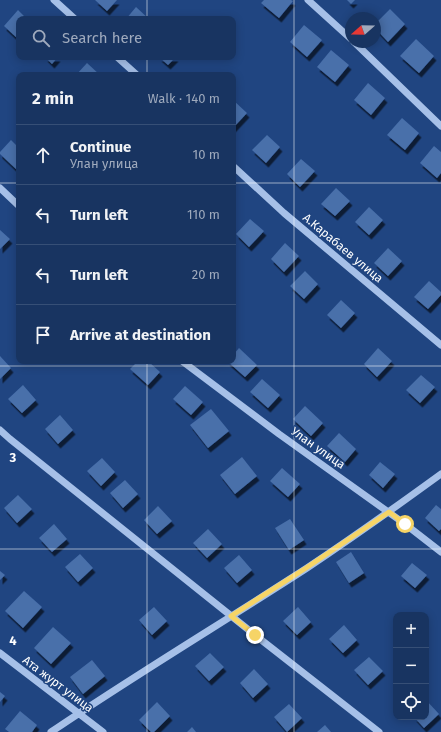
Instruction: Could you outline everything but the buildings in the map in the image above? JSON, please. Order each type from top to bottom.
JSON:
[{"type":"street","points":[[54,0],[72,16]]},
{"type":"street","points":[[308,0],[345,34]]},
{"type":"street","points":[[360,48],[441,126]]},
{"type":"street","points":[[120,60],[134,72]]},
{"type":"street","name":"А.Карабаев улица","points":[[236,169],[284,213],[441,345]]},
{"type":"street","points":[[0,188],[16,203]]},
{"type":"street","name":"Улан улица","points":[[186,364],[279,434],[389,512],[441,552]]},
{"type":"street","points":[[0,430],[231,616],[379,732]]},
{"type":"street","points":[[51,732],[306,568],[389,512],[441,474]]},
{"type":"street","name":"Ата журт улица","points":[[0,653],[103,732]]},
{"type":"route","points":[[255,635],[231,616],[389,512],[405,524]]}]
